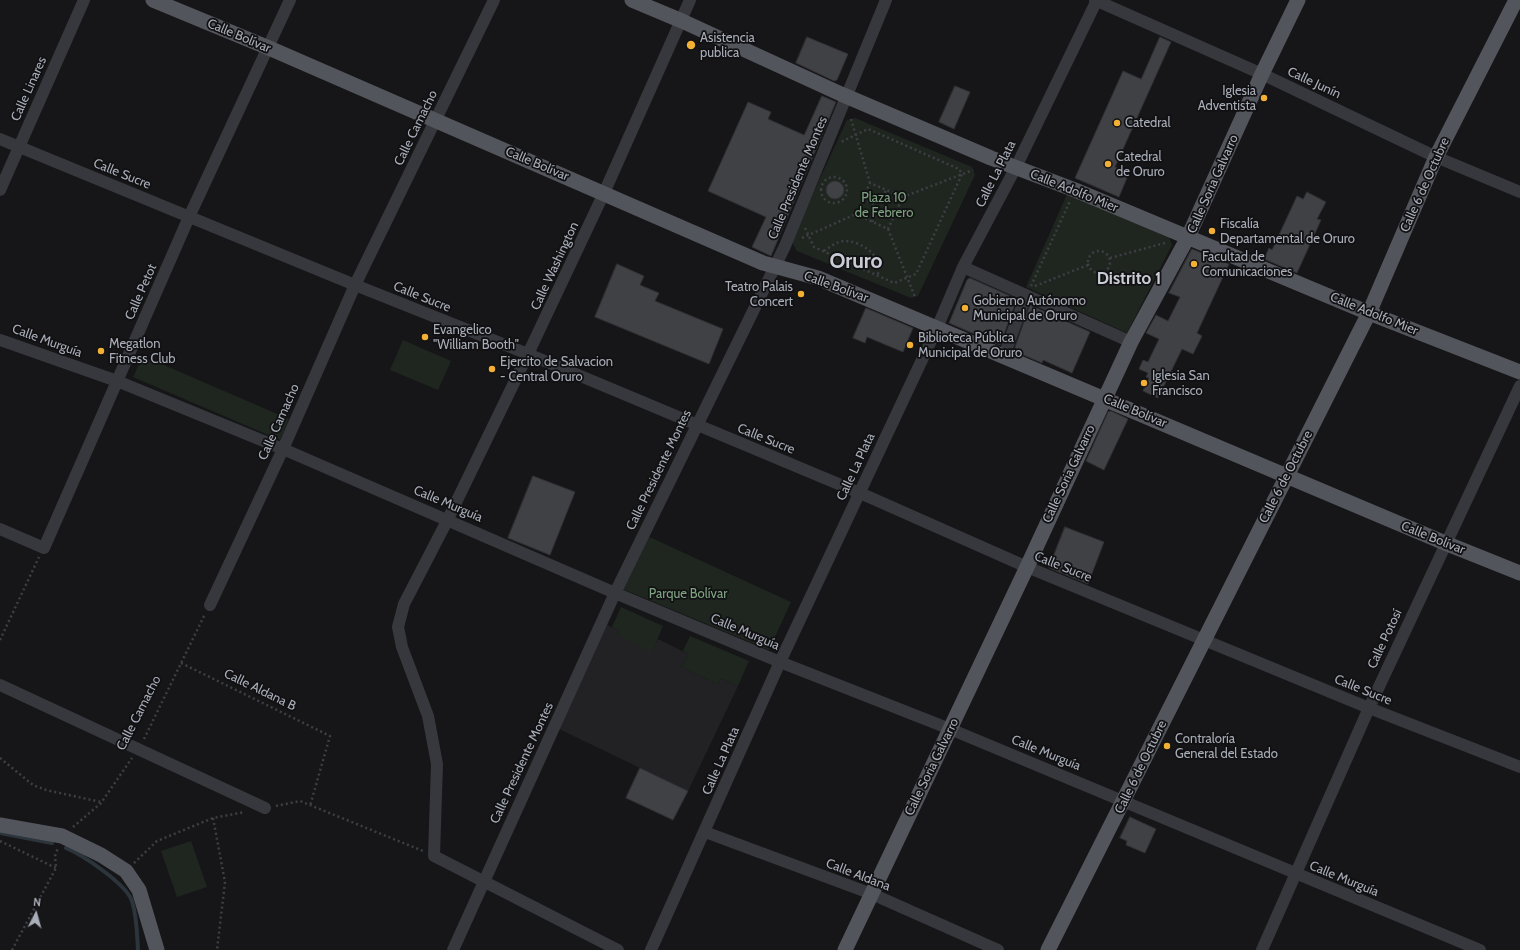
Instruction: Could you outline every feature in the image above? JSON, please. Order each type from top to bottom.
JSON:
[{"type":"main road","name":"Calle Bolívar","points":[[153,0],[436,120],[774,268],[818,278],[1445,543],[1520,573]]},
{"type":"main road","name":"Calle Adolfo Mier","points":[[632,0],[682,21],[847,97],[1075,190],[1369,313],[1520,372]]},
{"type":"main road","name":"Calle Soria Galvarro","points":[[844,950],[1027,567],[1104,398],[1131,342],[1188,237],[1262,74],[1298,0]]},
{"type":"main road","name":"Calle 6 de Octubre","points":[[1048,950],[1369,313],[1436,157],[1516,0]]},
{"type":"main road","points":[[0,825],[62,836],[101,855],[126,871],[139,890],[157,950]]},
{"type":"street","name":"Calle Linares","points":[[0,190],[84,0]]},
{"type":"street","name":"Calle Petot","points":[[44,548],[189,217],[269,48],[290,0]]},
{"type":"street","name":"Calle Camacho","points":[[210,604],[283,449],[355,285],[494,0]]},
{"type":"street","name":"Calle Washington","points":[[434,856],[437,764],[428,716],[402,647],[398,627],[404,604],[448,519],[528,354],[604,193],[682,21],[690,0]]},
{"type":"street","name":"Calle Presidente Montes","points":[[453,950],[615,593],[774,268],[847,97],[886,0]]},
{"type":"street","name":"Calle Junín","points":[[1096,0],[1262,74],[1436,157],[1520,192]]},
{"type":"street","name":"Calle La Plata","points":[[651,950],[780,662],[937,328],[963,267],[1016,167],[1096,0]]},
{"type":"street","name":"Calle Sucre","points":[[0,139],[355,285],[528,354],[860,493],[1027,567],[1369,708],[1520,767]]},
{"type":"street","points":[[963,267],[1131,342]]},
{"type":"street","points":[[1004,356],[1026,295]]},
{"type":"street","name":"Calle Murguía","points":[[0,340],[117,381],[283,449],[448,519],[615,593],[780,662],[950,729],[1480,950]]},
{"type":"street","name":"Calle Potosí","points":[[1262,950],[1369,708],[1445,543],[1520,386]]},
{"type":"street","points":[[0,529],[44,548]]},
{"type":"street","points":[[0,685],[265,808]]},
{"type":"street","name":"Calle Aldana","points":[[705,832],[872,894],[998,950]]},
{"type":"street","points":[[434,856],[618,950]]},
{"type":"path","points":[[798,240],[856,214],[863,199],[870,182],[851,119]]},
{"type":"path","points":[[838,148],[841,142],[868,129],[959,169],[962,174]]},
{"type":"path","points":[[888,229],[903,197],[973,170]]},
{"type":"path","points":[[804,224],[814,247],[894,283],[916,274],[962,174]]},
{"type":"path","points":[[819,192],[827,175]]},
{"type":"path","points":[[822,186],[822,194],[832,202],[840,201],[846,195],[847,187],[843,180],[835,176],[824,182]]},
{"type":"path","points":[[870,182],[903,197]]},
{"type":"path","points":[[881,202],[886,190]]},
{"type":"path","points":[[1075,190],[1029,289],[1088,265]]},
{"type":"path","points":[[863,199],[874,204],[881,202]]},
{"type":"path","points":[[881,202],[885,205],[884,209]]},
{"type":"path","points":[[874,204],[873,208],[877,212]]},
{"type":"path","points":[[884,209],[895,214]]},
{"type":"path","points":[[877,212],[882,212],[884,209]]},
{"type":"path","points":[[872,222],[877,212]]},
{"type":"path","points":[[856,214],[888,229],[915,297]]},
{"type":"path","points":[[824,251],[843,241],[862,246],[871,252],[877,259],[878,276]]},
{"type":"path","points":[[1110,258],[1167,243]]},
{"type":"path","points":[[1088,265],[1089,257],[1094,252],[1102,251],[1110,258]]},
{"type":"path","points":[[1088,265],[1096,272],[1103,272],[1109,268],[1110,258]]},
{"type":"path","points":[[0,640],[44,548]]},
{"type":"path","name":"Calle Camacho","points":[[62,836],[102,802],[138,750],[210,604]]},
{"type":"path","name":"Calle Aldana B","points":[[181,663],[330,736],[310,806]]},
{"type":"path","points":[[0,758],[33,785],[46,790],[102,802]]},
{"type":"path","points":[[126,871],[157,841],[213,818],[300,801],[434,856]]},
{"type":"path","points":[[213,818],[226,882],[217,950]]},
{"type":"path","points":[[12,950],[56,868],[56,856],[62,836]]},
{"type":"path","points":[[0,841],[56,868]]},
{"type":"shaded area","points":[[607,625],[620,631],[618,635],[652,651],[658,639],[688,654],[682,667],[718,684],[721,678],[738,686],[688,791],[557,728]]},
{"type":"green space","name":"Plaza 10 de Febrero","points":[[855,118],[972,167],[975,175],[918,296],[911,298],[797,251],[791,241],[847,120]]},
{"type":"green space","points":[[1068,192],[1169,237],[1172,245],[1127,333],[1026,287]]},
{"type":"green space","points":[[403,340],[451,361],[438,390],[390,370]]},
{"type":"green space","points":[[143,356],[289,419],[280,440],[133,377]]},
{"type":"green space","name":"Parque Bolívar","points":[[645,535],[791,602],[769,650],[618,587]]},
{"type":"green space","points":[[621,607],[663,626],[652,652],[618,635],[620,631],[612,627]]},
{"type":"green space","points":[[690,636],[749,661],[738,686],[721,678],[718,684],[682,667],[688,654],[683,651]]},
{"type":"green space","points":[[191,841],[207,887],[177,897],[161,851]]},
{"type":"building","points":[[807,37],[848,54],[837,80],[834,81],[796,63]]},
{"type":"building","name":"Catedral","points":[[1160,37],[1171,42],[1115,167],[1129,173],[1119,197],[1075,178],[1123,71],[1141,79]]},
{"type":"building","points":[[955,86],[970,92],[954,129],[939,122]]},
{"type":"building","points":[[822,96],[836,102],[771,256],[752,247],[766,217],[708,191],[748,102],[771,112],[768,119],[804,135]]},
{"type":"building","points":[[835,181],[841,184],[844,190],[841,196],[835,199],[829,196],[826,190],[829,184]]},
{"type":"building","points":[[1307,192],[1326,202],[1317,219],[1321,220],[1297,273],[1264,259],[1269,248],[1272,250],[1297,196],[1303,199]]},
{"type":"building","points":[[1192,249],[1229,264],[1197,333],[1202,336],[1193,354],[1182,349],[1158,398],[1143,391],[1149,378],[1146,377],[1148,373],[1139,369],[1143,360],[1148,362],[1159,339],[1146,333],[1156,315],[1168,321],[1180,297],[1169,293]]},
{"type":"building","points":[[617,264],[644,276],[640,285],[659,293],[655,301],[723,329],[709,364],[595,317]]},
{"type":"building","points":[[970,278],[1017,299],[1000,345],[949,323],[967,280]]},
{"type":"building","points":[[1030,305],[1090,332],[1072,373],[1043,360],[1042,363],[1014,351]]},
{"type":"building","points":[[866,308],[913,328],[903,352],[867,337],[865,343],[853,338]]},
{"type":"building","points":[[1111,411],[1128,419],[1104,470],[1086,461],[1108,412]]},
{"type":"building","points":[[533,476],[575,492],[550,555],[508,538]]},
{"type":"building","points":[[1065,527],[1104,542],[1088,584],[1049,568]]},
{"type":"building","points":[[640,768],[688,791],[673,820],[626,798]]},
{"type":"building","points":[[1130,817],[1156,829],[1145,853],[1126,845],[1127,841],[1120,838]]},
{"type":"waterway","points":[[0,833],[52,843]]},
{"type":"waterway","points":[[66,848],[83,857],[103,871],[128,894],[132,901],[135,913],[138,950]]},
{"type":"place","name":"Asistencia publica","points":[[691,45]]},
{"type":"place","name":"Iglesia Adventista","points":[[1264,98]]},
{"type":"place","name":"Catedral","points":[[1117,123]]},
{"type":"place","name":"Catedral de Oruro","points":[[1108,164]]},
{"type":"place","name":"Fiscalía Departamental de Oruro","points":[[1212,231]]},
{"type":"place","name":"Facultad de Comunicaciones","points":[[1194,264]]},
{"type":"place","name":"Teatro Palais Concert","points":[[801,294]]},
{"type":"place","name":"Gobierno Autónomo Municipal de Oruro","points":[[965,308]]},
{"type":"place","name":"Evangelico \"William Booth\"","points":[[425,337]]},
{"type":"place","name":"Biblioteca Pública Municipal de Oruro","points":[[910,345]]},
{"type":"place","name":"Megatlon Fitness Club","points":[[101,351]]},
{"type":"place","name":"Ejercito de Salvacion - Central Oruro","points":[[492,369]]},
{"type":"place","name":"Iglesia San Francisco","points":[[1144,383]]},
{"type":"place","name":"Contraloría General del Estado","points":[[1167,746]]},
{"type":"district","name":"Oruro","points":[[856,262]]},
{"type":"district","name":"Distrito 1","points":[[1129,279]]}]
